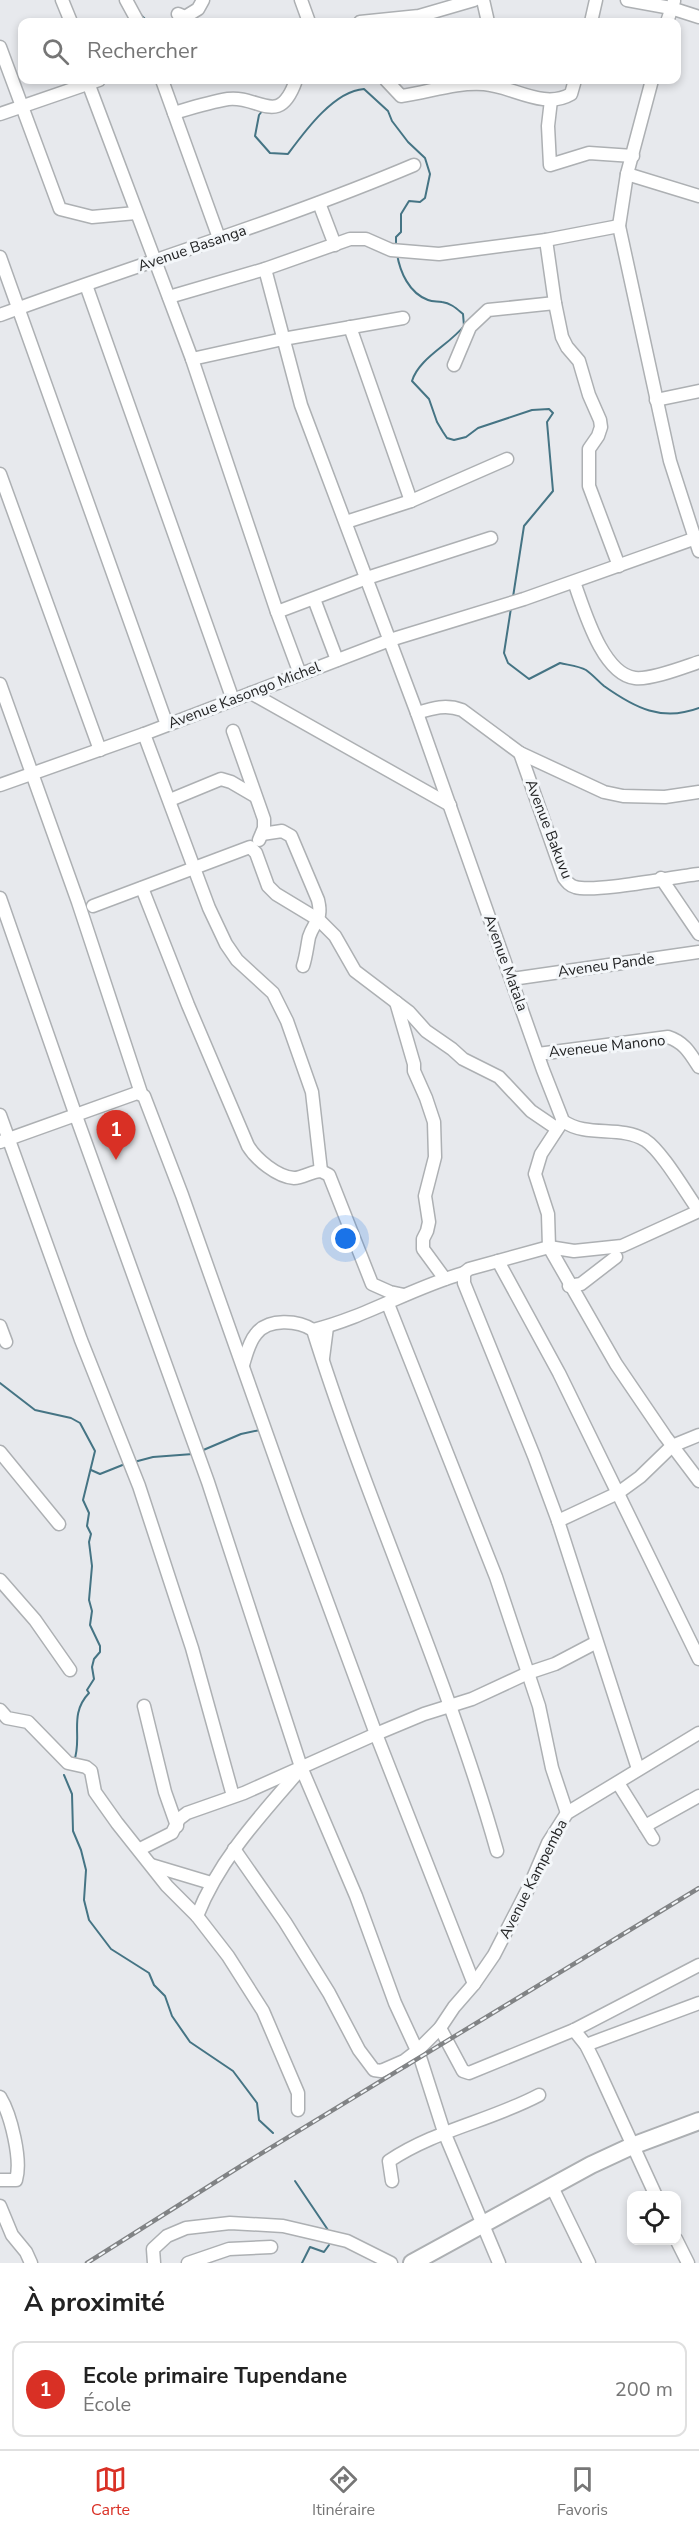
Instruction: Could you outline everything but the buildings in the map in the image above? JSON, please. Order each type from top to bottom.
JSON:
[{"type":"highway","points":[[412,2263],[632,2146],[699,2121]]},
{"type":"street","points":[[62,0],[69,18]]},
{"type":"street","points":[[126,0],[136,18]]},
{"type":"street","points":[[178,15],[185,17],[192,13],[203,0]]},
{"type":"street","points":[[301,0],[308,18]]},
{"type":"street","points":[[399,18],[419,16],[453,3],[474,0]]},
{"type":"street","points":[[483,0],[487,18]]},
{"type":"street","points":[[592,18],[596,0]]},
{"type":"street","points":[[627,0],[673,4],[699,17]]},
{"type":"street","points":[[0,47],[60,209],[92,217],[136,213]]},
{"type":"street","points":[[0,114],[83,84]]},
{"type":"street","points":[[92,84],[136,213],[192,359],[300,674]]},
{"type":"street","points":[[164,84],[219,238]]},
{"type":"street","points":[[174,112],[231,99],[269,108],[279,105],[292,91],[295,84]]},
{"type":"street","points":[[390,84],[401,96],[443,86],[466,84]]},
{"type":"street","points":[[493,84],[511,92],[551,100],[571,94],[574,84]]},
{"type":"street","points":[[651,84],[627,174],[619,226],[670,460],[697,538],[699,551]]},
{"type":"street","points":[[551,100],[548,126],[550,165],[589,153],[633,156]]},
{"type":"street","name":"Avenue Basanga","points":[[0,315],[319,203],[414,165]]},
{"type":"street","points":[[627,174],[699,196]]},
{"type":"street","points":[[319,203],[335,245]]},
{"type":"street","points":[[169,297],[265,269],[350,238],[366,239],[391,250],[439,254],[546,240],[619,226]]},
{"type":"street","points":[[546,240],[562,337],[579,361],[588,395],[600,420],[598,436],[589,449],[589,486],[619,567]]},
{"type":"street","points":[[0,257],[166,725]]},
{"type":"street","name":"Avenue Matala","points":[[265,269],[301,405],[417,712],[538,1054],[559,1124]]},
{"type":"street","points":[[86,285],[233,700]]},
{"type":"street","points":[[454,365],[470,327],[488,310],[555,303]]},
{"type":"street","points":[[192,359],[283,339],[403,318]]},
{"type":"street","points":[[350,327],[411,501]]},
{"type":"street","points":[[656,400],[699,391]]},
{"type":"street","points":[[346,522],[411,501],[507,459]]},
{"type":"street","points":[[0,474],[100,750]]},
{"type":"street","points":[[277,612],[367,578],[491,538]]},
{"type":"street","points":[[697,538],[574,582],[601,650],[614,667],[634,678],[668,672],[699,662]]},
{"type":"street","name":"Avenue Kasongo Michel","points":[[0,785],[144,734],[390,640],[574,582]]},
{"type":"street","points":[[314,599],[337,660]]},
{"type":"street","points":[[0,684],[78,902],[141,1093],[166,1151],[376,1734],[474,1984]]},
{"type":"street","points":[[251,693],[450,805]]},
{"type":"street","points":[[417,712],[438,706],[453,706],[468,714],[520,753],[604,792],[622,796],[665,797],[699,792]]},
{"type":"street","points":[[93,906],[259,842],[264,819],[233,731]]},
{"type":"street","points":[[144,734],[209,908],[226,944],[237,960],[273,993],[287,1021],[312,1092],[321,1171]]},
{"type":"street","name":"Avenue Bakuvu","points":[[520,753],[564,878],[569,884],[576,888],[606,886],[699,874]]},
{"type":"street","points":[[170,800],[221,779],[255,796]]},
{"type":"street","points":[[262,834],[282,831],[291,836],[318,900],[319,920],[309,939],[303,966]]},
{"type":"street","points":[[243,1365],[256,1332],[265,1327],[285,1323],[295,1323],[313,1330],[327,1327],[464,1273],[469,1269],[549,1247],[574,1251],[622,1246],[699,1211],[655,1148],[644,1139],[632,1135],[580,1129],[559,1124],[524,1104],[499,1077],[463,1059],[426,1031],[396,1002],[355,970],[335,936],[319,920],[276,894],[268,886],[255,852],[250,847]]},
{"type":"street","points":[[661,878],[699,934]]},
{"type":"street","points":[[142,888],[188,1005],[248,1146],[255,1157],[284,1175],[295,1178],[321,1171],[329,1175],[372,1284],[404,1295]]},
{"type":"street","points":[[0,898],[208,1482],[302,1767],[356,1896],[395,2003],[417,2051],[444,2132],[499,2263]]},
{"type":"street","name":"Aveneu Pande","points":[[512,979],[699,952]]},
{"type":"street","points":[[396,1002],[414,1071],[434,1122],[435,1157],[425,1196],[429,1222],[428,1231],[423,1239],[423,1249],[445,1279]]},
{"type":"street","name":"Aveneue Manono","points":[[538,1054],[668,1036],[679,1040],[699,1067]]},
{"type":"street","points":[[4,1141],[141,1093]]},
{"type":"street","points":[[0,1115],[4,1141],[139,1486],[192,1648],[233,1796]]},
{"type":"street","points":[[559,1124],[541,1154],[535,1174],[548,1214],[549,1247],[569,1286],[620,1370],[699,1481]]},
{"type":"street","points":[[569,1286],[581,1284],[616,1257]]},
{"type":"street","points":[[498,1261],[559,1373],[699,1659]]},
{"type":"street","points":[[464,1273],[464,1283],[558,1521],[638,1768]]},
{"type":"street","points":[[388,1304],[487,1550],[539,1706],[552,1768],[567,1813]]},
{"type":"street","points":[[0,1326],[6,1342]]},
{"type":"street","points":[[323,1365],[327,1327]]},
{"type":"street","points":[[313,1330],[353,1450],[399,1566],[477,1778],[497,1851]]},
{"type":"street","points":[[558,1521],[618,1493],[640,1477],[672,1446],[699,1435]]},
{"type":"street","points":[[0,1452],[59,1524]]},
{"type":"street","points":[[0,1580],[35,1620],[70,1671]]},
{"type":"street","points":[[140,1849],[172,1833],[179,1819],[187,1813],[244,1793],[376,1734],[472,1699],[528,1673],[555,1664],[596,1643]]},
{"type":"street","points":[[144,1706],[165,1792],[177,1826]]},
{"type":"street","points":[[2,1716],[28,1722],[68,1763],[86,1767],[91,1771],[95,1792],[167,1886],[197,1916],[228,1956],[262,2011],[298,2093],[298,2110]]},
{"type":"street","name":"Avenue Kampemba","points":[[234,1849],[285,1922],[329,1994],[359,2050],[374,2070],[381,2071],[404,2061],[417,2051],[440,2028],[474,1984],[494,1955],[548,1843],[567,1813],[699,1733]]},
{"type":"street","points":[[197,1916],[211,1883],[243,1835],[302,1767]]},
{"type":"street","points":[[618,1783],[653,1839]]},
{"type":"street","points":[[645,1826],[699,1796]]},
{"type":"street","points":[[151,1866],[211,1883]]},
{"type":"street","points":[[440,2028],[465,2073],[574,2031],[608,2011],[699,1966]]},
{"type":"street","points":[[586,2045],[699,2003]]},
{"type":"street","points":[[574,2031],[586,2045],[654,2191]]},
{"type":"street","points":[[392,2181],[389,2161],[444,2132],[511,2110],[539,2095]]},
{"type":"street","points":[[0,2097],[8,2110],[19,2170],[16,2180],[0,2180]]},
{"type":"street","points":[[552,2187],[589,2263]]},
{"type":"street","points":[[0,2206],[12,2235],[31,2263]]},
{"type":"street","points":[[154,2263],[153,2249],[175,2232],[230,2223],[283,2226],[315,2232],[346,2241],[391,2263]]},
{"type":"street","points":[[679,2245],[688,2263]]},
{"type":"street","points":[[188,2263],[230,2249],[271,2247]]},
{"type":"waterway","points":[[139,13],[144,18]]},
{"type":"waterway","points":[[263,110],[259,115],[255,136],[270,153],[288,154],[331,104],[353,91],[364,89],[388,111],[392,121],[408,142],[425,158],[430,174],[425,198],[420,202],[409,201],[401,214],[401,232],[396,237],[396,245]]},
{"type":"waterway","points":[[397,254],[406,281],[421,297],[454,306],[463,314],[464,326],[421,365],[412,381],[429,399],[437,422],[447,438],[454,440],[466,437],[478,428],[532,410],[549,409],[553,413],[547,422],[553,491],[524,526],[513,597]]},
{"type":"waterway","points":[[511,608],[504,653],[508,663],[529,679],[560,663],[586,670],[615,694],[649,710],[673,714],[699,708]]},
{"type":"waterway","points":[[0,1383],[35,1410],[71,1418],[80,1423],[95,1451],[83,1500],[89,1513],[87,1526],[91,1534],[89,1542],[92,1566],[89,1600],[92,1611],[90,1625],[100,1646],[100,1652],[94,1659],[92,1667],[94,1679],[87,1690],[89,1693],[83,1701],[77,1718],[77,1744],[74,1761]]},
{"type":"waterway","points":[[201,1451],[241,1434],[260,1430]]},
{"type":"waterway","points":[[134,1462],[153,1457],[193,1454]]},
{"type":"waterway","points":[[91,1470],[100,1474],[125,1464]]},
{"type":"waterway","points":[[64,1775],[72,1794],[73,1831],[86,1870],[84,1900],[89,1920],[111,1949],[149,1973],[154,1985],[165,1996],[172,2016],[190,2042],[233,2071],[257,2103],[259,2120],[273,2133]]},
{"type":"waterway","points":[[295,2181],[328,2230]]},
{"type":"waterway","points":[[302,2263],[310,2247],[324,2252],[329,2245]]},
{"type":"railway","points":[[87,2263],[244,2164],[699,1888]]},
{"type":"place","name":"Ecole primaire Tupendane","points":[[116,1160]]}]
